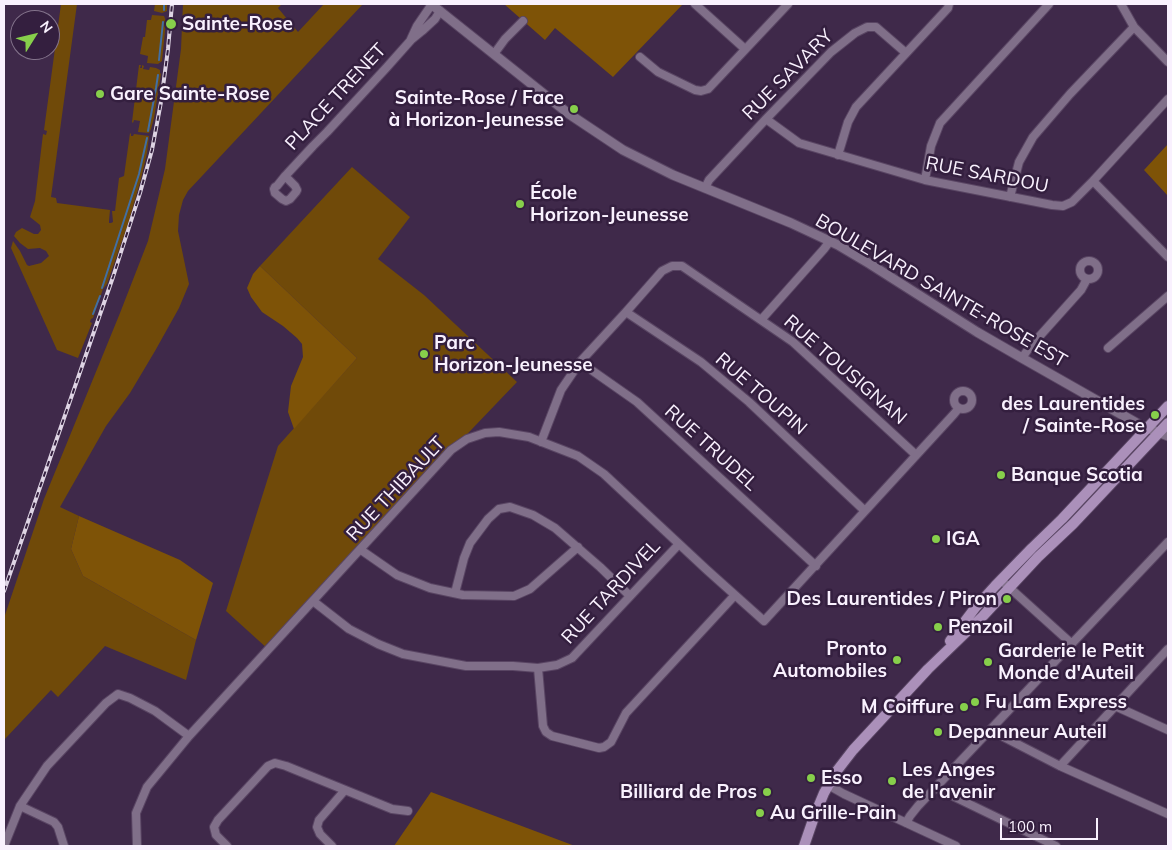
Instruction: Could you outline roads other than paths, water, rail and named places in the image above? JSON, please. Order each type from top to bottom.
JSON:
[{"type":"main road","points":[[928,670],[975,608],[1032,548],[1062,520],[1168,406]]},
{"type":"main road","points":[[804,846],[818,806],[828,785],[853,750],[1038,557],[1074,524],[1164,434],[1168,423]]},
{"type":"street","points":[[695,4],[745,49]]},
{"type":"street","points":[[640,57],[658,72],[695,90],[702,91],[708,89],[788,4]]},
{"type":"street","points":[[838,155],[848,122],[856,107],[948,8],[949,4]]},
{"type":"street","points":[[925,180],[931,146],[940,123],[1049,4]]},
{"type":"street","points":[[1121,4],[1134,27],[1168,62]]},
{"type":"street","name":"PLACE TRENET","points":[[285,176],[411,40],[417,26],[435,6]]},
{"type":"street","name":"BOULEVARD SAINTE-ROSE EST","points":[[435,6],[574,118],[615,145],[646,162],[830,241],[861,258],[977,332],[1140,425],[1164,434]]},
{"type":"street","points":[[494,54],[505,39],[523,21]]},
{"type":"street","name":"RUE SAVARY","points":[[705,188],[709,180],[766,119],[831,52],[855,33],[867,27],[876,26],[906,53]]},
{"type":"street","points":[[1010,197],[1019,162],[1034,137],[1070,94],[1134,27]]},
{"type":"street","name":"RUE SARDOU","points":[[766,119],[799,143],[838,155],[925,180],[1063,206],[1072,202],[1093,181],[1168,99]]},
{"type":"street","points":[[1093,181],[1168,257]]},
{"type":"street","points":[[761,320],[830,241]]},
{"type":"street","name":"RUE TOUSIGNAN","points":[[540,442],[561,390],[580,362],[662,272],[672,266],[682,266],[803,351],[916,455]]},
{"type":"street","points":[[1022,358],[1080,292],[1087,279]]},
{"type":"street","points":[[1108,348],[1168,296]]},
{"type":"street","name":"RUE TOUPIN","points":[[626,312],[701,362],[764,416],[866,511]]},
{"type":"street","name":"RUE TRUDEL","points":[[580,362],[637,402],[816,566]]},
{"type":"street","points":[[816,566],[959,408]]},
{"type":"street","name":"RUE THIBAULT","points":[[136,846],[136,813],[147,787],[190,736],[452,450],[468,439],[484,433],[500,432],[529,438],[578,456],[604,474],[706,570],[764,621],[816,566]]},
{"type":"street","points":[[455,593],[470,543],[488,519],[499,509],[510,507],[533,514],[555,528],[630,596]]},
{"type":"street","points":[[906,823],[912,813],[1168,542]]},
{"type":"street","name":"RUE TARDIVEL","points":[[313,601],[349,629],[403,654],[466,666],[538,668],[557,666],[572,658],[679,544]]},
{"type":"street","points":[[361,550],[398,576],[430,588],[463,595],[514,596],[530,589],[578,548]]},
{"type":"street","points":[[1002,580],[1072,644]]},
{"type":"street","points":[[538,668],[543,726],[546,732],[552,736],[598,748],[604,747],[611,742],[626,713],[735,595]]},
{"type":"street","points":[[1060,766],[1168,649]]},
{"type":"street","points":[[4,846],[20,806],[47,766],[106,703],[118,694],[155,711],[190,736]]},
{"type":"street","points":[[1115,706],[1168,730]]},
{"type":"street","points":[[990,730],[1060,766],[1168,814]]},
{"type":"street","points":[[227,846],[216,835],[214,827],[218,820],[268,766],[275,763],[392,809],[408,811]]},
{"type":"street","points":[[828,785],[956,846]]},
{"type":"street","points":[[936,788],[1056,846]]},
{"type":"street","points":[[332,846],[320,834],[319,820],[345,790]]},
{"type":"street","points":[[20,806],[54,822],[58,827],[64,846]]},
{"type":"waterway","points":[[164,4],[164,10]]},
{"type":"waterway","points":[[159,60],[163,22]]},
{"type":"waterway","points":[[148,131],[158,75]]},
{"type":"waterway","points":[[102,288],[139,174],[147,138]]},
{"type":"waterway","points":[[93,314],[100,296]]},
{"type":"railway","points":[[4,591],[113,277],[140,193],[152,150],[161,102],[172,4]]},
{"type":"place","name":"Sainte-Rose","points":[[171,24]]},
{"type":"place","name":"Gare Sainte-Rose","points":[[100,94]]},
{"type":"place","name":"Sainte-Rose / Face à Horizon-Jeunesse","points":[[574,109]]},
{"type":"place","name":"École Horizon-Jeunesse","points":[[520,204]]},
{"type":"place","name":"Parc Horizon-Jeunesse","points":[[424,354]]},
{"type":"place","name":"des Laurentides / Sainte-Rose","points":[[1155,415]]},
{"type":"place","name":"Banque Scotia","points":[[1001,475]]},
{"type":"place","name":"IGA","points":[[936,539]]},
{"type":"place","name":"Des Laurentides / Piron","points":[[1007,599]]},
{"type":"place","name":"Penzoil","points":[[938,627]]},
{"type":"place","name":"Pronto Automobiles","points":[[897,660]]},
{"type":"place","name":"Garderie le Petit Monde d'Auteil","points":[[988,662]]},
{"type":"place","name":"Fu Lam Express","points":[[975,702]]},
{"type":"place","name":"M Coiffure","points":[[964,707]]},
{"type":"place","name":"Depanneur Auteil","points":[[938,732]]},
{"type":"place","name":"Esso","points":[[811,778]]},
{"type":"place","name":"Les Anges de l'avenir","points":[[892,781]]},
{"type":"place","name":"Billiard de Pros","points":[[767,792]]},
{"type":"place","name":"Au Grille-Pain","points":[[760,813]]}]
